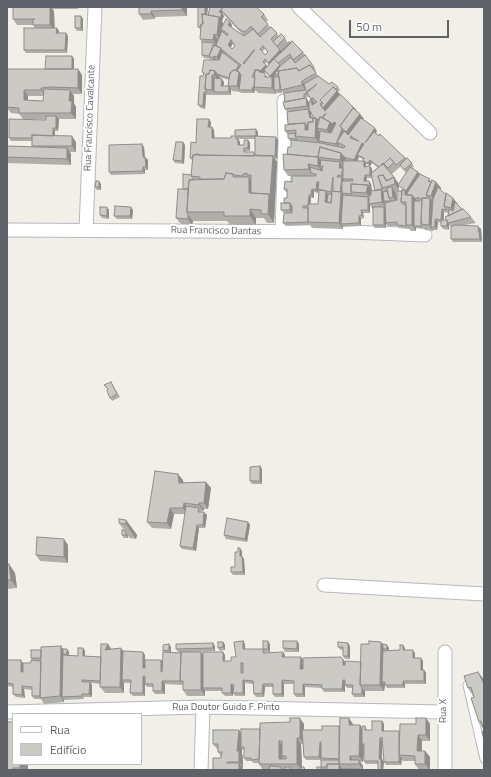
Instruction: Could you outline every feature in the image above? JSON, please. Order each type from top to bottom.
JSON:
[{"type":"street","name":"Rua Francisco Cavalcante","points":[[86,230],[95,7]]},
{"type":"street","points":[[299,7],[430,133]]},
{"type":"street","points":[[282,232],[285,142],[284,102]]},
{"type":"street","name":"Rua Francisco Dantas","points":[[7,230],[350,232],[425,235]]},
{"type":"street","points":[[324,585],[484,594]]},
{"type":"street","name":"Rua X","points":[[445,652],[445,770]]},
{"type":"street","points":[[201,770],[203,707]]},
{"type":"street","name":"Rua Doutor Guido F. Pinto","points":[[7,712],[203,707],[444,712]]},
{"type":"lane","points":[[467,686],[484,759]]},
{"type":"building","points":[[13,7],[50,7],[50,25],[33,25],[33,20],[35,19],[13,19]]},
{"type":"building","points":[[139,7],[182,7],[182,10],[151,11],[151,14],[139,14]]},
{"type":"building","points":[[198,7],[205,7],[205,14],[202,14],[203,24],[201,24],[201,27],[198,27]]},
{"type":"building","points":[[210,7],[223,7],[219,12],[222,13],[220,18],[208,15]]},
{"type":"building","points":[[223,7],[256,7],[264,14],[261,17],[268,24],[258,34],[251,26],[245,32],[239,29],[221,10]]},
{"type":"building","points":[[202,14],[219,17],[217,35],[214,34],[213,40],[200,39],[201,24],[203,24]]},
{"type":"building","points":[[75,16],[81,16],[81,28],[75,28]]},
{"type":"building","points":[[226,19],[230,22],[228,25],[244,36],[253,29],[260,37],[271,27],[277,33],[271,39],[280,50],[268,63],[265,59],[263,62],[266,65],[260,71],[255,70],[252,77],[255,77],[254,88],[253,87],[252,90],[239,90],[241,75],[237,71],[241,65],[216,45],[222,31],[227,36],[228,34],[221,29]],"holes":[[[231,40],[235,46],[232,49],[228,45]],[[263,46],[268,52],[265,55],[260,49]],[[254,50],[244,64],[243,63]]]},
{"type":"building","points":[[24,28],[57,28],[56,33],[66,33],[65,50],[24,50]]},
{"type":"building","points":[[281,34],[285,38],[277,46],[273,42]]},
{"type":"building","points":[[292,41],[303,52],[293,60],[290,54],[278,63],[274,59]]},
{"type":"building","points":[[202,42],[215,43],[209,56],[202,55]]},
{"type":"building","points":[[289,42],[291,43],[274,59],[280,65],[270,76],[264,70]]},
{"type":"building","points":[[213,45],[221,48],[217,57],[214,56],[213,58],[209,56]]},
{"type":"building","points":[[222,52],[239,65],[235,71],[234,70],[230,73],[229,78],[210,70],[209,74],[206,74],[205,89],[207,92],[204,92],[203,106],[198,105],[200,76],[203,76],[204,73],[202,72],[204,60],[219,60]]},
{"type":"building","points":[[305,55],[314,67],[312,68],[310,65],[299,71],[297,68],[278,71],[279,74],[274,75],[280,66],[291,57],[295,63]]},
{"type":"building","points":[[46,56],[72,56],[72,69],[45,69]]},
{"type":"building","points":[[310,65],[316,73],[302,81],[302,85],[281,90],[278,71],[297,68],[298,71]]},
{"type":"building","points":[[7,69],[78,69],[78,88],[51,87],[41,88],[41,90],[24,90],[24,100],[43,101],[44,89],[70,90],[69,101],[72,101],[71,113],[19,113],[19,108],[7,107]]},
{"type":"building","points":[[210,70],[215,71],[214,75],[212,75],[212,90],[205,89],[206,74],[209,74]]},
{"type":"building","points":[[234,70],[239,72],[237,86],[228,86],[230,73]]},
{"type":"building","points":[[255,70],[265,73],[265,77],[272,77],[272,88],[254,87]]},
{"type":"building","points":[[318,76],[329,84],[332,82],[338,87],[336,89],[333,87],[320,100],[322,102],[320,104],[325,111],[340,94],[356,110],[353,108],[340,126],[342,129],[336,144],[319,141],[320,131],[331,133],[336,123],[334,122],[332,124],[323,118],[326,113],[318,120],[314,118],[309,109],[311,99],[307,93],[304,94],[304,98],[285,102],[284,93],[306,90],[304,84]],"holes":[[[313,98],[317,102],[312,105],[311,99]]]},
{"type":"building","points":[[274,77],[279,77],[280,90],[274,90]]},
{"type":"building","points":[[214,78],[222,79],[221,86],[229,86],[229,92],[214,92]]},
{"type":"building","points":[[333,87],[337,91],[323,108],[321,105],[323,103],[320,100]]},
{"type":"building","points":[[306,98],[307,106],[285,109],[283,102]]},
{"type":"building","points":[[353,108],[360,114],[346,132],[340,126]]},
{"type":"building","points":[[308,109],[310,118],[314,117],[313,122],[308,122],[308,126],[305,123],[288,124],[287,112]]},
{"type":"building","points":[[46,116],[56,116],[56,128],[53,128],[53,136],[32,135],[32,138],[9,138],[9,119],[46,120]]},
{"type":"building","points":[[320,117],[330,122],[327,130],[317,128]]},
{"type":"building","points":[[313,118],[316,118],[315,138],[295,136],[296,130],[285,131],[285,125],[305,123],[305,130],[308,130],[308,122],[313,122]]},
{"type":"building","points":[[361,118],[375,128],[365,143],[374,132],[379,136],[380,134],[405,158],[396,165],[390,158],[379,167],[370,160],[368,163],[363,161],[364,158],[357,155],[364,144],[362,143],[354,160],[344,157],[341,153],[320,147],[318,157],[287,154],[288,147],[291,147],[291,140],[321,143],[344,148],[345,146],[337,142],[344,131],[348,135]]},
{"type":"building","points":[[197,119],[209,119],[208,127],[212,127],[212,138],[231,138],[231,136],[235,136],[235,130],[256,129],[256,136],[236,136],[236,139],[238,139],[238,145],[244,145],[244,140],[248,140],[248,148],[244,148],[244,152],[254,152],[254,156],[195,154],[193,155],[193,158],[190,158],[191,142],[196,143]]},
{"type":"building","points":[[296,133],[295,136],[297,139],[288,138],[288,134]]},
{"type":"building","points":[[32,135],[72,136],[72,146],[32,146]]},
{"type":"building","points":[[255,136],[276,137],[275,156],[255,155]]},
{"type":"building","points":[[176,142],[183,142],[182,161],[173,160]]},
{"type":"building","points":[[142,144],[143,157],[145,157],[146,167],[143,167],[143,171],[109,172],[109,145]]},
{"type":"building","points":[[7,146],[67,148],[67,159],[7,157]]},
{"type":"building","points":[[320,147],[341,153],[340,160],[318,157]]},
{"type":"building","points":[[283,154],[318,157],[318,166],[308,164],[309,169],[284,170]]},
{"type":"building","points":[[193,155],[273,156],[270,197],[269,194],[251,193],[251,175],[247,175],[247,173],[243,174],[242,176],[226,173],[224,179],[200,179],[200,177],[191,176]]},
{"type":"building","points":[[390,158],[394,162],[388,168],[384,164]]},
{"type":"building","points":[[407,158],[412,163],[404,170],[400,165]]},
{"type":"building","points":[[321,160],[340,162],[339,168],[343,168],[341,176],[338,175],[337,177],[342,177],[340,192],[333,191],[333,177],[331,192],[318,189],[319,182],[317,182],[316,190],[312,189],[311,195],[309,195],[308,206],[303,206],[303,208],[308,208],[308,222],[283,223],[284,213],[292,213],[292,206],[290,203],[284,203],[284,198],[287,198],[287,189],[284,189],[285,181],[292,182],[292,176],[316,176],[316,174],[311,173],[310,167],[322,171],[323,166],[320,166]]},
{"type":"building","points":[[343,161],[364,161],[364,167],[370,166],[370,175],[365,175],[364,181],[369,181],[370,188],[368,185],[351,184],[352,194],[342,193],[342,181],[353,181],[353,179],[343,179]]},
{"type":"building","points":[[383,164],[394,177],[387,181],[383,175],[378,176],[383,189],[375,191],[371,173]]},
{"type":"building","points":[[410,167],[418,172],[406,191],[398,185]]},
{"type":"building","points":[[226,173],[233,174],[233,177],[249,177],[249,193],[269,194],[268,214],[261,214],[261,210],[250,209],[250,216],[224,216],[224,212],[187,212],[189,180],[224,179]]},
{"type":"building","points":[[183,174],[192,175],[191,176],[194,179],[189,180],[188,189],[183,189]]},
{"type":"building","points":[[420,174],[430,179],[428,181],[431,182],[426,195],[428,198],[422,198],[422,226],[414,226],[414,201],[420,201],[420,198],[414,198],[412,195],[407,195],[407,193]]},
{"type":"building","points":[[383,175],[386,181],[394,177],[395,184],[382,188],[378,176]]},
{"type":"building","points":[[432,180],[436,182],[431,196],[426,195]]},
{"type":"building","points":[[96,181],[99,181],[99,187],[95,187]]},
{"type":"building","points":[[351,184],[368,185],[366,193],[351,192]]},
{"type":"building","points":[[392,187],[393,197],[389,198],[387,188]]},
{"type":"building","points":[[438,187],[446,195],[444,206],[446,210],[442,209],[441,220],[435,219],[435,227],[431,227],[433,199]]},
{"type":"building","points":[[178,189],[188,189],[188,219],[176,218]]},
{"type":"building","points":[[381,189],[382,202],[369,204],[369,196],[371,195],[371,191]]},
{"type":"building","points":[[319,190],[326,191],[325,202],[331,203],[332,191],[341,192],[339,223],[308,222],[308,204],[318,204]]},
{"type":"building","points":[[402,190],[405,190],[405,195],[412,195],[412,225],[406,225],[406,202],[401,202]]},
{"type":"building","points":[[387,191],[391,201],[384,201],[383,192]]},
{"type":"building","points":[[397,191],[402,191],[401,202],[406,205],[407,226],[397,225],[397,222],[386,223],[385,203],[397,200]]},
{"type":"building","points":[[446,193],[453,198],[451,208],[444,206]]},
{"type":"building","points":[[328,194],[332,194],[331,203],[327,202]]},
{"type":"building","points":[[343,195],[368,197],[368,210],[361,210],[362,215],[359,216],[359,223],[341,224]]},
{"type":"building","points":[[422,198],[430,198],[429,225],[421,224]]},
{"type":"building","points":[[455,202],[462,209],[448,216],[449,209],[453,211]]},
{"type":"building","points":[[281,203],[290,203],[290,210],[281,210]]},
{"type":"building","points":[[115,206],[131,207],[130,216],[114,216]]},
{"type":"building","points":[[100,207],[107,207],[107,216],[100,215]]},
{"type":"building","points":[[373,207],[384,207],[384,225],[373,225]]},
{"type":"building","points":[[463,209],[471,217],[448,223],[445,217]]},
{"type":"building","points":[[441,220],[447,220],[447,226],[441,226]]},
{"type":"building","points":[[455,225],[478,226],[480,239],[451,239],[451,227]]},
{"type":"building","points":[[111,382],[117,394],[110,398],[107,391],[108,389],[104,385]]},
{"type":"building","points":[[260,466],[260,481],[250,481],[250,467]]},
{"type":"building","points":[[155,471],[178,474],[179,483],[206,482],[204,503],[199,503],[199,505],[184,503],[183,508],[170,508],[167,523],[147,522]]},
{"type":"building","points":[[186,506],[199,508],[198,512],[204,512],[203,525],[197,525],[193,548],[180,546]]},
{"type":"building","points":[[227,518],[248,522],[245,539],[224,535]]},
{"type":"building","points":[[119,519],[126,520],[126,524],[119,523]]},
{"type":"building","points":[[122,530],[124,530],[126,535],[122,535]]},
{"type":"building","points":[[37,537],[64,539],[64,557],[36,555]]},
{"type":"building","points":[[238,548],[240,548],[240,556],[242,556],[243,572],[231,572],[231,567],[235,567],[235,552],[238,552]]},
{"type":"building","points":[[7,564],[9,564],[11,580],[7,580]]},
{"type":"building","points":[[243,641],[243,649],[263,649],[263,653],[283,652],[282,657],[301,657],[300,669],[303,669],[303,658],[341,657],[343,659],[343,665],[345,665],[345,661],[361,662],[360,685],[362,688],[362,694],[352,694],[353,685],[345,685],[345,680],[343,680],[342,689],[322,689],[322,685],[303,684],[303,694],[294,694],[294,681],[282,680],[282,694],[273,694],[273,684],[263,684],[262,693],[254,694],[253,681],[243,680],[243,693],[233,693],[234,685],[231,684],[231,693],[222,693],[222,688],[203,688],[203,652],[223,652],[223,661],[231,661],[231,657],[236,657],[234,642]],"holes":[[[241,663],[243,663],[243,673],[241,673]]]},
{"type":"building","points":[[263,641],[268,641],[268,649],[263,649]]},
{"type":"building","points":[[283,641],[297,641],[297,649],[283,648]]},
{"type":"building","points":[[369,641],[381,642],[380,685],[360,685],[361,644],[369,644]]},
{"type":"building","points":[[218,642],[223,642],[223,647],[218,648]]},
{"type":"building","points":[[338,642],[348,643],[348,656],[343,656],[343,647],[338,647]]},
{"type":"building","points":[[213,643],[213,648],[176,649],[176,644]]},
{"type":"building","points":[[101,644],[108,644],[105,650],[121,648],[120,687],[100,687]]},
{"type":"building","points":[[169,644],[169,650],[163,651],[163,645]]},
{"type":"building","points":[[383,644],[387,645],[387,649],[383,649]]},
{"type":"building","points":[[400,645],[403,645],[403,650],[413,650],[413,658],[421,658],[421,670],[424,670],[424,681],[403,681],[403,685],[385,685],[385,682],[382,682],[383,651],[400,650]]},
{"type":"building","points":[[61,646],[60,696],[40,698],[41,647]]},
{"type":"building","points":[[78,648],[83,648],[83,656],[101,657],[100,681],[82,680],[82,682],[90,682],[89,694],[82,694],[82,696],[62,697],[63,655],[78,656]]},
{"type":"building","points":[[63,649],[67,649],[67,654],[63,654]]},
{"type":"building","points":[[31,650],[41,650],[41,658],[31,658]]},
{"type":"building","points":[[123,651],[143,652],[143,668],[145,668],[145,660],[161,660],[161,672],[163,652],[181,653],[180,681],[162,681],[162,691],[153,691],[153,684],[145,684],[145,676],[143,676],[143,693],[130,693],[131,680],[122,680]]},
{"type":"building","points":[[181,652],[201,652],[201,690],[183,690],[183,681],[180,681]]},
{"type":"building","points":[[7,660],[21,660],[21,672],[23,672],[23,663],[31,663],[31,660],[41,661],[40,696],[32,696],[32,687],[22,686],[22,695],[13,694],[13,684],[7,683]]},
{"type":"building","points":[[478,672],[484,684],[484,730],[481,721],[479,722],[471,698],[474,697],[471,687],[468,688],[464,676]]},
{"type":"building","points":[[290,718],[300,718],[300,738],[297,738],[297,764],[259,764],[260,723],[290,722]],"holes":[[[279,741],[282,741],[282,756],[286,756],[286,759],[279,759]]]},
{"type":"building","points":[[340,718],[349,718],[349,725],[360,725],[359,756],[350,756],[350,760],[359,760],[359,764],[339,764]]},
{"type":"building","points":[[416,718],[426,718],[426,735],[418,735],[417,751],[425,751],[425,764],[415,764],[415,756],[399,755],[400,724],[416,724]]},
{"type":"building","points":[[372,721],[382,721],[382,731],[399,731],[399,762],[384,762],[382,737],[380,738],[379,759],[381,759],[381,770],[378,770],[378,761],[364,761],[362,726],[365,726],[365,730],[372,730]]},
{"type":"building","points":[[7,722],[12,722],[12,765],[20,765],[20,768],[7,770]]},
{"type":"building","points":[[322,726],[339,726],[339,759],[321,758],[321,742],[319,757],[304,757],[302,730],[322,730]]},
{"type":"building","points":[[241,729],[260,729],[259,759],[251,760],[251,758],[244,758],[244,747],[241,747]]},
{"type":"building","points":[[213,730],[239,730],[237,751],[239,751],[239,762],[227,763],[239,763],[239,770],[213,770],[213,758],[221,758],[222,752],[218,752],[218,744],[213,744]]},
{"type":"building","points":[[321,760],[339,760],[339,764],[327,764],[327,767],[321,767]]},
{"type":"building","points":[[327,764],[339,764],[339,770],[327,770]]},
{"type":"building","points":[[270,766],[281,767],[281,770],[269,770]]},
{"type":"building","points":[[285,767],[290,767],[290,770],[285,770]]},
{"type":"building","points":[[301,767],[304,767],[305,770],[301,770]]},
{"type":"building","points":[[317,767],[321,767],[321,770],[317,770]]},
{"type":"building","points":[[359,769],[359,770],[341,770]]}]
